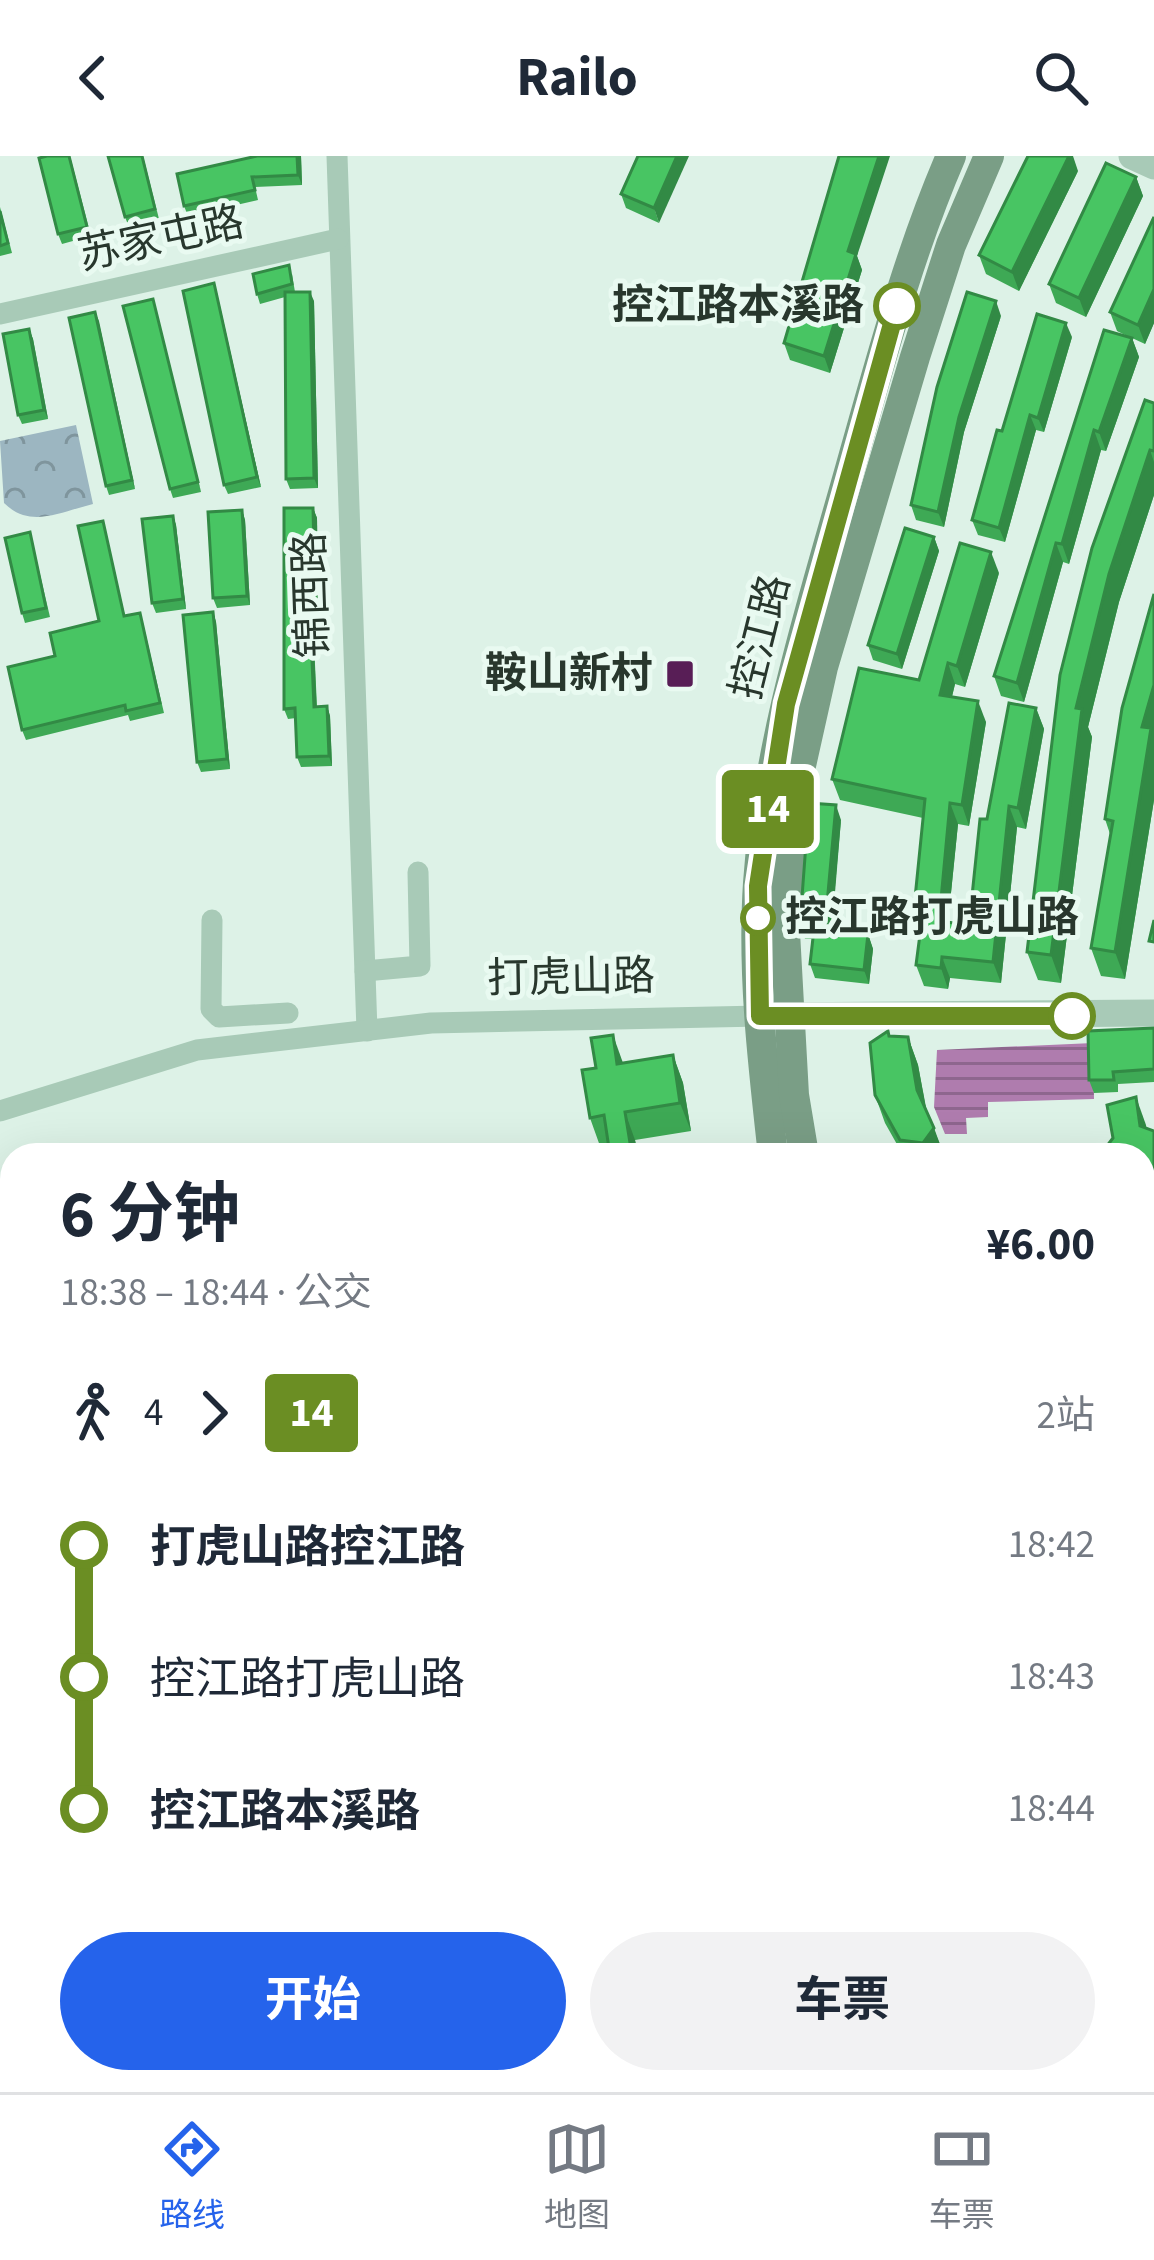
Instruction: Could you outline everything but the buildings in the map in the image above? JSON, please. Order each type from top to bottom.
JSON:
[{"type":"main road","name":"控江路","points":[[772,1143],[760,1016],[758,886],[770,791],[851,423],[951,156]]},
{"type":"main road","name":"控江路","points":[[801,1143],[784,914],[800,770],[818,687],[915,357],[951,245],[989,156]]},
{"type":"street","name":"锦西路","points":[[337,156],[367,1031]]},
{"type":"street","points":[[1132,156],[1154,166]]},
{"type":"street","name":"苏家屯路","points":[[0,314],[338,239]]},
{"type":"street","points":[[365,970],[419,966],[418,872]]},
{"type":"street","points":[[212,920],[211,1009],[219,1017],[288,1012]]},
{"type":"street","name":"打虎山路","points":[[0,1111],[197,1050],[431,1023],[1154,1013]]},
{"type":"green space","points":[[76,425],[93,504],[35,517],[4,503],[0,441]]},
{"type":"shaded area","points":[[1093,1043],[1094,1099],[988,1102],[988,1117],[966,1118],[967,1134],[945,1134],[934,1107],[937,1050]]},
{"type":"bus line","name":"14","points":[[897,306],[786,704],[758,886],[760,1016],[1072,1016]]},
{"type":"place","name":"控江路本溪路","points":[[897,306]]},
{"type":"place","name":"鞍山新村","points":[[680,674]]},
{"type":"place","name":"控江路打虎山路","points":[[758,918]]}]
